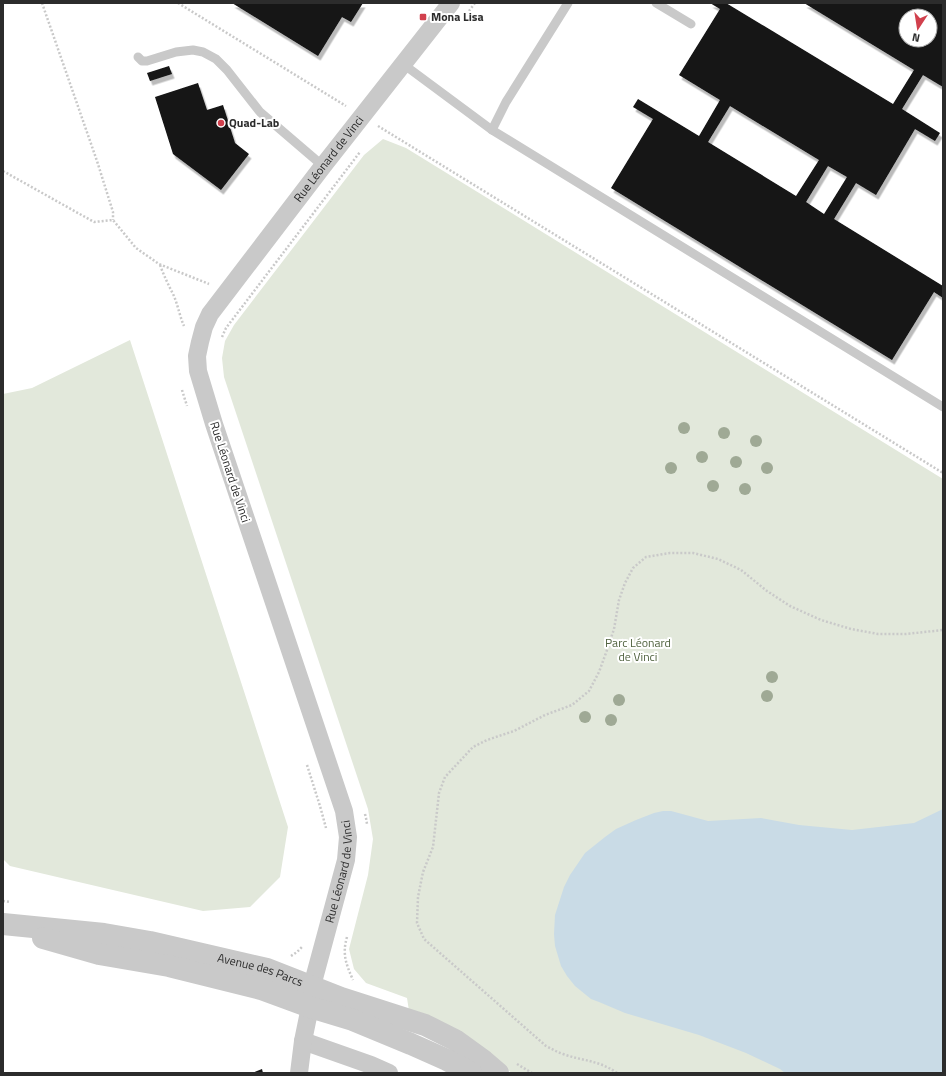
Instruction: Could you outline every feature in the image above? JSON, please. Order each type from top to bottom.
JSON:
[{"type":"street","name":"Rue Léonard de Vinci","points":[[299,1073],[311,997],[346,860],[348,837],[344,811],[214,424],[198,371],[197,356],[204,327],[210,314],[225,293],[451,3]]},
{"type":"street","name":"Avenue des Parcs","points":[[3,925],[99,954],[169,966],[261,989],[311,997],[341,998],[425,1025],[455,1040],[498,1073]]},
{"type":"street","name":"Avenue des Parcs","points":[[311,997],[353,1020],[411,1044],[471,1073]]},
{"type":"street","points":[[303,1041],[371,1065],[389,1073]]},
{"type":"lane","points":[[492,130],[506,102],[568,3]]},
{"type":"lane","points":[[656,3],[691,24]]},
{"type":"lane","points":[[138,57],[142,61],[147,61],[176,52],[193,50],[203,52],[216,60],[227,70],[260,112],[323,166]]},
{"type":"lane","points":[[403,64],[492,130],[943,407]]},
{"type":"path","points":[[42,3],[97,161],[113,212],[113,220],[136,248],[159,264],[209,284],[225,293]]},
{"type":"path","points":[[178,3],[943,474]]},
{"type":"path","points":[[466,15],[475,3]]},
{"type":"path","points":[[379,127],[383,122]]},
{"type":"path","points":[[220,343],[226,328],[365,146]]},
{"type":"path","points":[[3,171],[94,222],[113,220]]},
{"type":"path","points":[[159,264],[184,326]]},
{"type":"path","points":[[205,290],[213,279]]},
{"type":"path","points":[[182,332],[186,318]]},
{"type":"path","points":[[182,389],[188,409]]},
{"type":"path","points":[[617,1073],[608,1066],[563,1054],[546,1046],[424,939],[417,923],[418,897],[423,872],[433,847],[439,792],[446,777],[473,747],[487,740],[514,731],[572,705],[589,691],[599,672],[614,629],[619,600],[625,582],[633,568],[646,557],[670,553],[693,553],[718,559],[741,570],[767,591],[790,606],[821,620],[851,629],[878,634],[906,634],[943,630]]},
{"type":"path","points":[[305,760],[326,830]]},
{"type":"path","points":[[364,811],[367,826]]},
{"type":"path","points":[[348,931],[344,946],[344,956],[354,982]]},
{"type":"path","points":[[285,959],[297,952],[304,945]]},
{"type":"green space","name":"Parc Léonard de Vinci","points":[[383,139],[406,148],[943,479],[943,1073],[512,1073],[476,1049],[409,1011],[407,998],[366,983],[354,969],[349,949],[368,875],[373,839],[368,809],[224,377],[222,358],[225,341],[234,325],[364,155]]},
{"type":"green space","points":[[130,340],[288,827],[280,877],[250,907],[203,911],[10,866],[3,859],[3,394],[32,388]]},
{"type":"water","points":[[943,809],[943,1073],[785,1073],[780,1069],[746,1053],[699,1035],[625,1013],[591,999],[575,986],[561,966],[555,946],[555,915],[564,887],[570,875],[585,853],[616,829],[636,820],[654,813],[671,811],[708,821],[761,818],[799,825],[852,830],[914,823]]},
{"type":"building","points":[[232,3],[363,3],[351,22],[342,17],[318,56]]},
{"type":"building","points":[[710,3],[726,3],[893,104],[914,70],[804,3],[943,3],[943,87],[923,75],[902,109],[940,133],[935,141],[915,129],[876,195],[856,183],[834,219],[943,286],[943,298],[934,292],[892,360],[611,188],[653,119],[633,107],[638,99],[699,136],[720,100],[679,75],[720,9]],"holes":[[[730,106],[819,160],[796,196],[708,142]],[[828,166],[847,177],[824,214],[806,202]]]},
{"type":"building","points":[[169,66],[172,74],[150,81],[147,73]]},
{"type":"building","points":[[198,83],[207,110],[223,105],[235,143],[249,154],[221,190],[173,154],[155,97]]},
{"type":"building","points":[[262,1069],[263,1073],[252,1073]]},
{"type":"place","name":"Mona Lisa","points":[[423,17]]},
{"type":"place","name":"Quad-Lab","points":[[221,123]]}]
